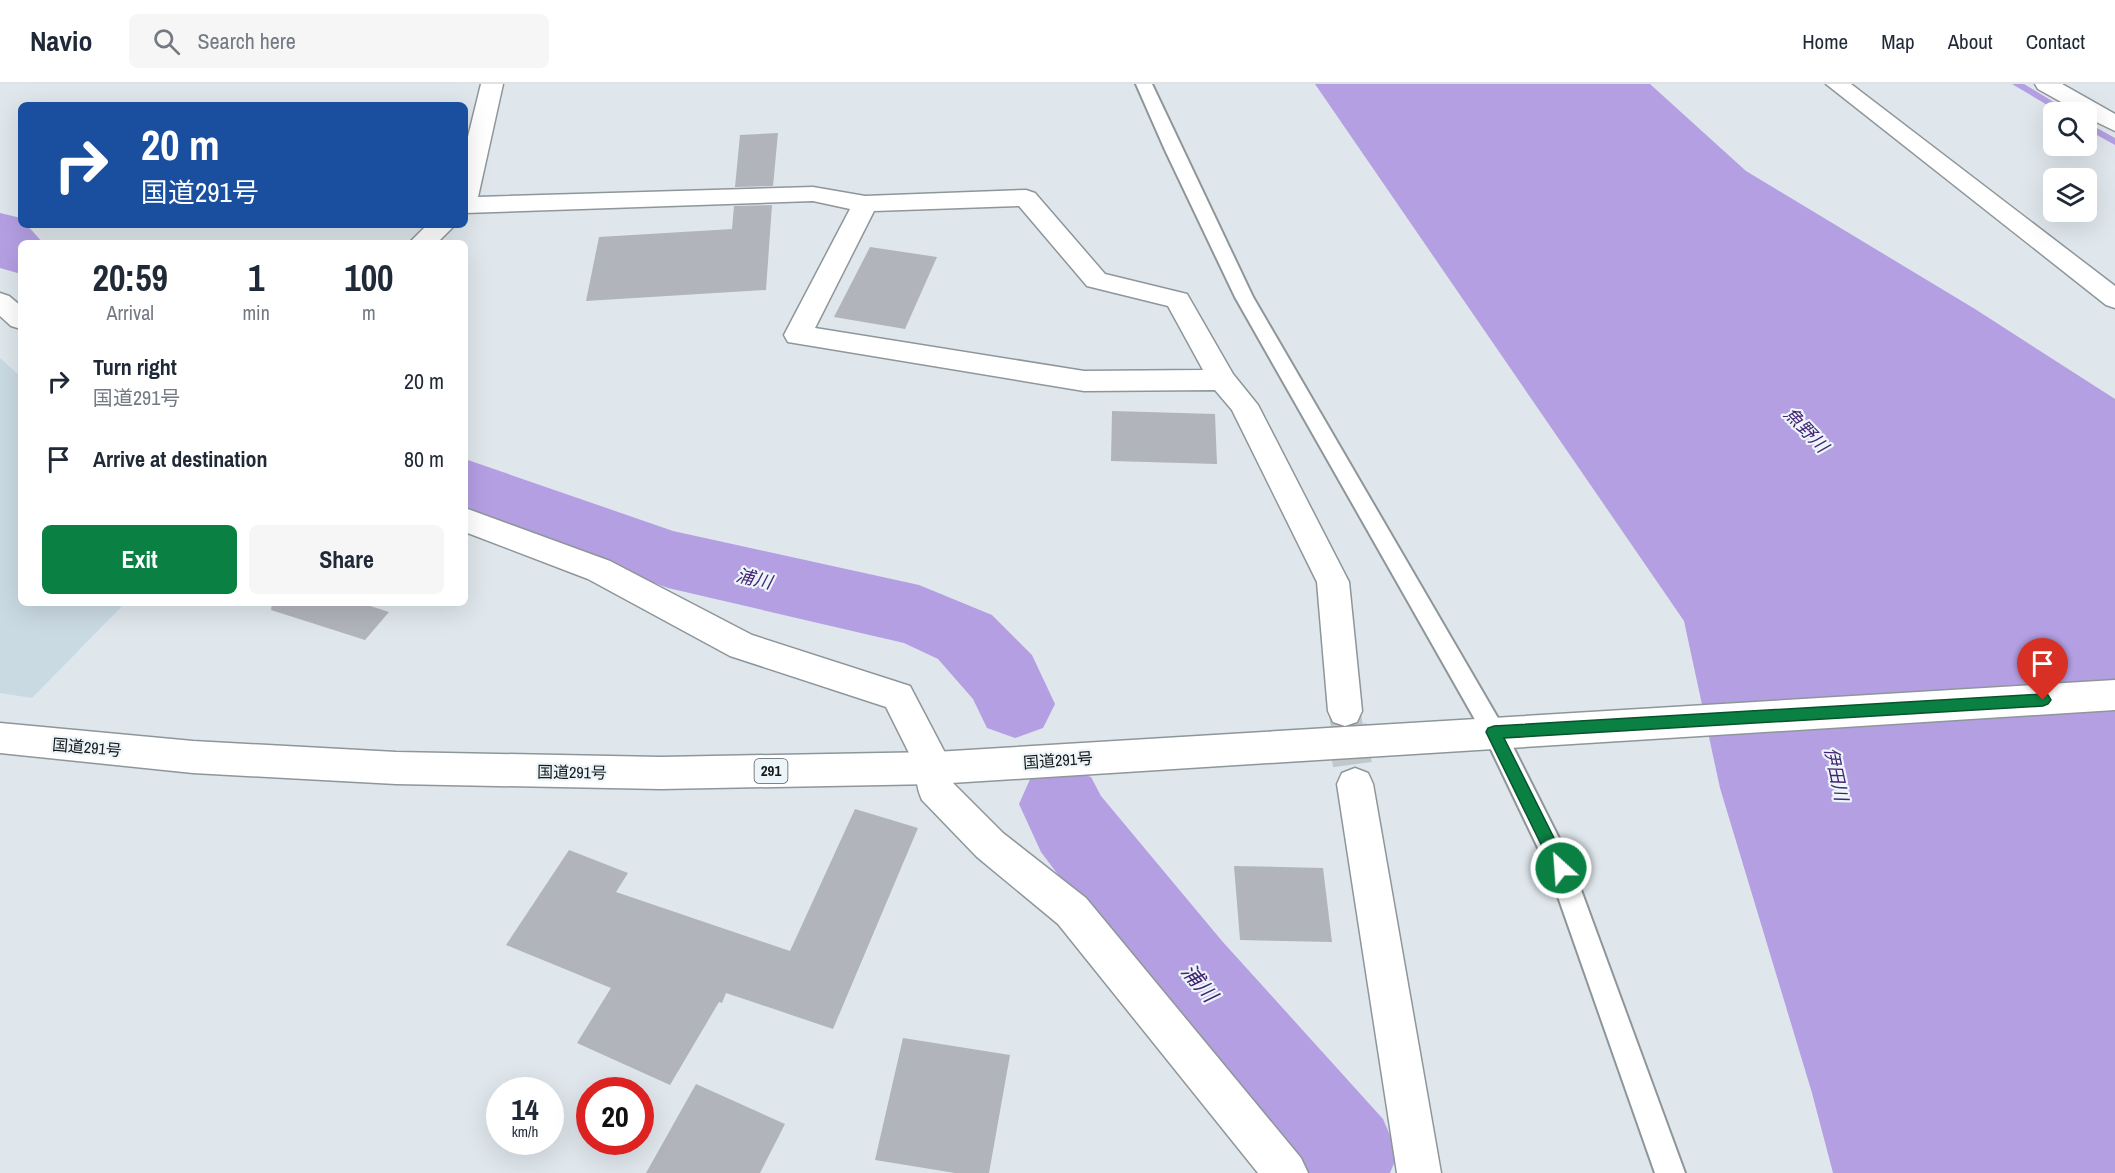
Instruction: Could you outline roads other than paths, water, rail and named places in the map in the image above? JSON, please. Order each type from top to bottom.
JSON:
[{"type":"main road","points":[[468,186],[492,84]]},
{"type":"main road","points":[[1837,84],[2115,299]]},
{"type":"main road","points":[[2046,84],[2115,124]]},
{"type":"main road","points":[[468,206],[813,194],[866,204],[1026,198],[1096,280],[1178,300],[1222,380],[1244,405],[1333,582],[1345,711]]},
{"type":"main road","points":[[866,204],[798,335],[1084,381],[1222,380]]},
{"type":"main road","points":[[425,240],[439,228]]},
{"type":"main road","points":[[0,302],[18,317]]},
{"type":"main road","points":[[468,521],[599,570],[742,646],[898,696],[935,768],[936,789],[990,845],[1072,911],[1286,1173]]},
{"type":"main road","name":"国道291号","points":[[0,738],[193,757],[396,768],[661,773],[935,768],[2115,695]]},
{"type":"main road","points":[[1355,784],[1419,1173]]},
{"type":"lane","points":[[1144,84],[1244,297],[1494,732],[1561,868],[1670,1173]]},
{"type":"water","name":"魚野川","points":[[1315,84],[1650,84],[1746,171],[1975,309],[2115,399],[2115,1173],[1945,1173],[1871,1116],[1884,1173],[1833,1173],[1812,1093],[1720,788],[1684,621]]},
{"type":"waterway","points":[[2017,84],[2048,102]]},
{"type":"waterway","points":[[2097,131],[2115,142]]},
{"type":"waterway","name":"浦川","points":[[0,231],[18,252]]},
{"type":"waterway","name":"浦川","points":[[468,486],[668,559],[919,616],[965,637],[1004,679],[1015,704]]},
{"type":"waterway","name":"浦川","points":[[1061,804],[1071,824],[1189,973],[1348,1154]]},
{"type":"waterway","name":"伊田川","points":[[1892,1045],[1919,1173]]},
{"type":"tunnel","points":[[1345,714],[1347,728]]},
{"type":"tunnel","points":[[1347,726],[1355,784]]}]
